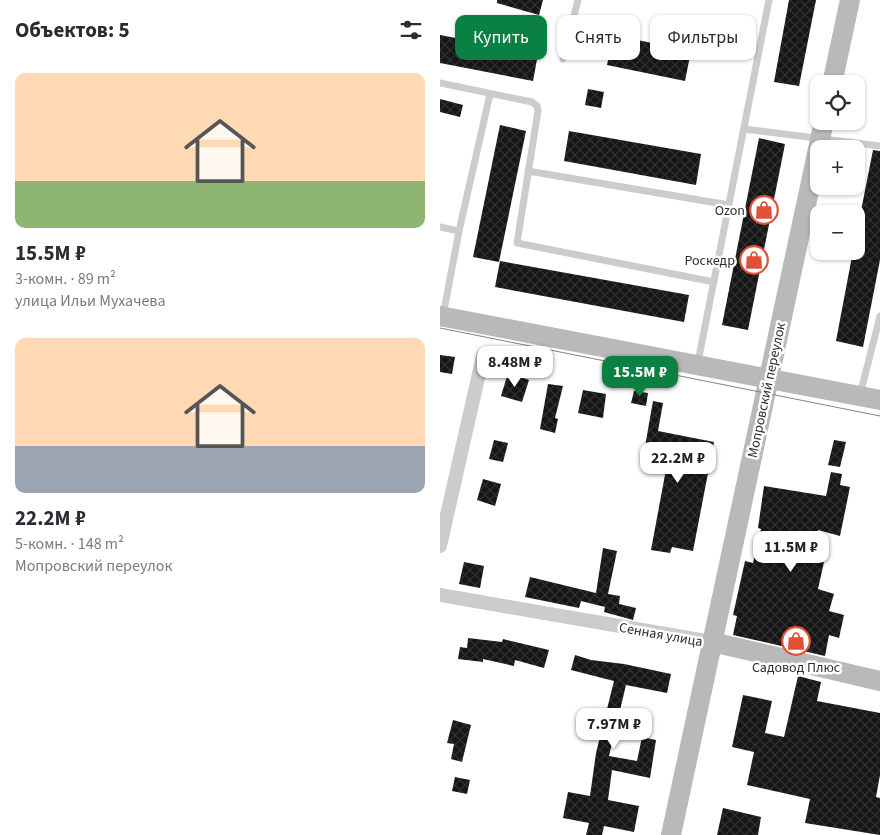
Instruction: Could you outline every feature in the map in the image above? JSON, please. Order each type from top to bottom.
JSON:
[{"type":"street","points":[[834,75],[850,0]]},
{"type":"street","name":"Мопровский переулок","points":[[671,835],[822,130]]},
{"type":"street","points":[[441,316],[880,400]]},
{"type":"street","points":[[440,546],[483,356]]},
{"type":"street","name":"Сенная улица","points":[[440,595],[712,642],[880,681]]},
{"type":"lane","points":[[574,15],[578,0]]},
{"type":"lane","points":[[697,365],[769,0]]},
{"type":"lane","points":[[440,83],[532,102],[537,106],[538,111],[516,239],[517,243],[521,246],[714,282]]},
{"type":"lane","points":[[441,316],[458,231],[490,94]]},
{"type":"lane","points":[[744,129],[810,129]]},
{"type":"lane","points":[[825,130],[880,146]]},
{"type":"lane","points":[[528,171],[729,205]]},
{"type":"lane","points":[[440,227],[458,231]]},
{"type":"lane","points":[[860,396],[880,316]]},
{"type":"building","points":[[497,0],[543,0],[539,15],[497,3]]},
{"type":"building","points":[[789,0],[816,0],[799,86],[774,82]]},
{"type":"building","points":[[440,35],[455,38],[455,60],[537,60],[533,81],[440,63]]},
{"type":"building","points":[[640,41],[650,43],[650,60],[689,60],[685,81],[607,65],[608,60],[640,60]]},
{"type":"building","points":[[588,89],[604,92],[601,108],[585,105]]},
{"type":"building","points":[[440,99],[463,105],[460,117],[440,112]]},
{"type":"building","points":[[500,125],[526,131],[499,262],[473,257]]},
{"type":"building","points":[[569,131],[701,154],[696,185],[564,161]]},
{"type":"building","points":[[759,138],[785,144],[748,330],[722,325]]},
{"type":"building","points":[[873,150],[880,151],[880,260],[863,347],[836,341],[851,260],[865,260],[865,205],[862,205]]},
{"type":"building","points":[[500,261],[689,295],[684,322],[495,287]]},
{"type":"building","points":[[440,355],[455,357],[452,374],[440,372]]},
{"type":"building","points":[[508,373],[529,380],[522,402],[501,396]]},
{"type":"building","points":[[548,384],[563,386],[555,418],[558,419],[555,433],[540,429]]},
{"type":"building","points":[[583,390],[606,394],[603,418],[578,413]]},
{"type":"building","points":[[634,391],[648,393],[646,406],[631,403]]},
{"type":"building","points":[[653,401],[663,403],[658,431],[714,442],[693,551],[672,547],[670,553],[651,550],[667,464],[643,458]]},
{"type":"building","points":[[494,440],[508,443],[503,462],[489,459]]},
{"type":"building","points":[[834,440],[846,442],[840,467],[828,465]]},
{"type":"building","points":[[831,472],[842,474],[840,485],[850,487],[840,536],[818,530],[817,537],[781,532],[777,551],[824,562],[818,589],[834,594],[829,611],[844,615],[839,638],[829,635],[825,656],[733,635],[737,616],[733,615],[745,561],[753,563],[761,529],[758,528],[764,486],[826,496]]},
{"type":"building","points":[[483,479],[501,484],[495,506],[477,500]]},
{"type":"building","points":[[603,548],[617,551],[608,594],[620,596],[619,604],[636,608],[633,620],[604,612],[605,607],[581,601],[579,608],[525,597],[530,577],[596,593]]},
{"type":"building","points":[[464,562],[484,566],[480,588],[459,584]]},
{"type":"building","points":[[468,638],[502,642],[503,639],[549,650],[544,668],[515,660],[514,666],[483,659],[483,662],[458,659],[460,647],[467,648]]},
{"type":"building","points":[[575,655],[591,660],[624,664],[671,674],[667,693],[626,685],[609,756],[637,761],[642,737],[656,740],[650,778],[612,770],[608,800],[639,806],[634,832],[604,826],[602,835],[586,835],[589,823],[563,818],[568,792],[590,796],[596,753],[614,681],[571,670]]},
{"type":"building","points":[[798,676],[821,682],[817,701],[880,713],[880,775],[876,797],[880,798],[880,835],[805,823],[810,799],[747,785],[754,752],[732,747],[743,695],[772,701],[765,733],[784,737]]},
{"type":"building","points":[[453,720],[471,725],[462,762],[451,759],[454,744],[447,743]]},
{"type":"building","points":[[455,777],[470,780],[467,794],[452,791]]},
{"type":"building","points":[[723,808],[761,817],[758,835],[717,835]]},
{"type":"tram line","points":[[440,328],[880,416]]},
{"type":"place","name":"Ozon","points":[[764,210]]},
{"type":"place","name":"Роскедр","points":[[754,260]]},
{"type":"place","name":"Садовод Плюс","points":[[796,641]]}]
